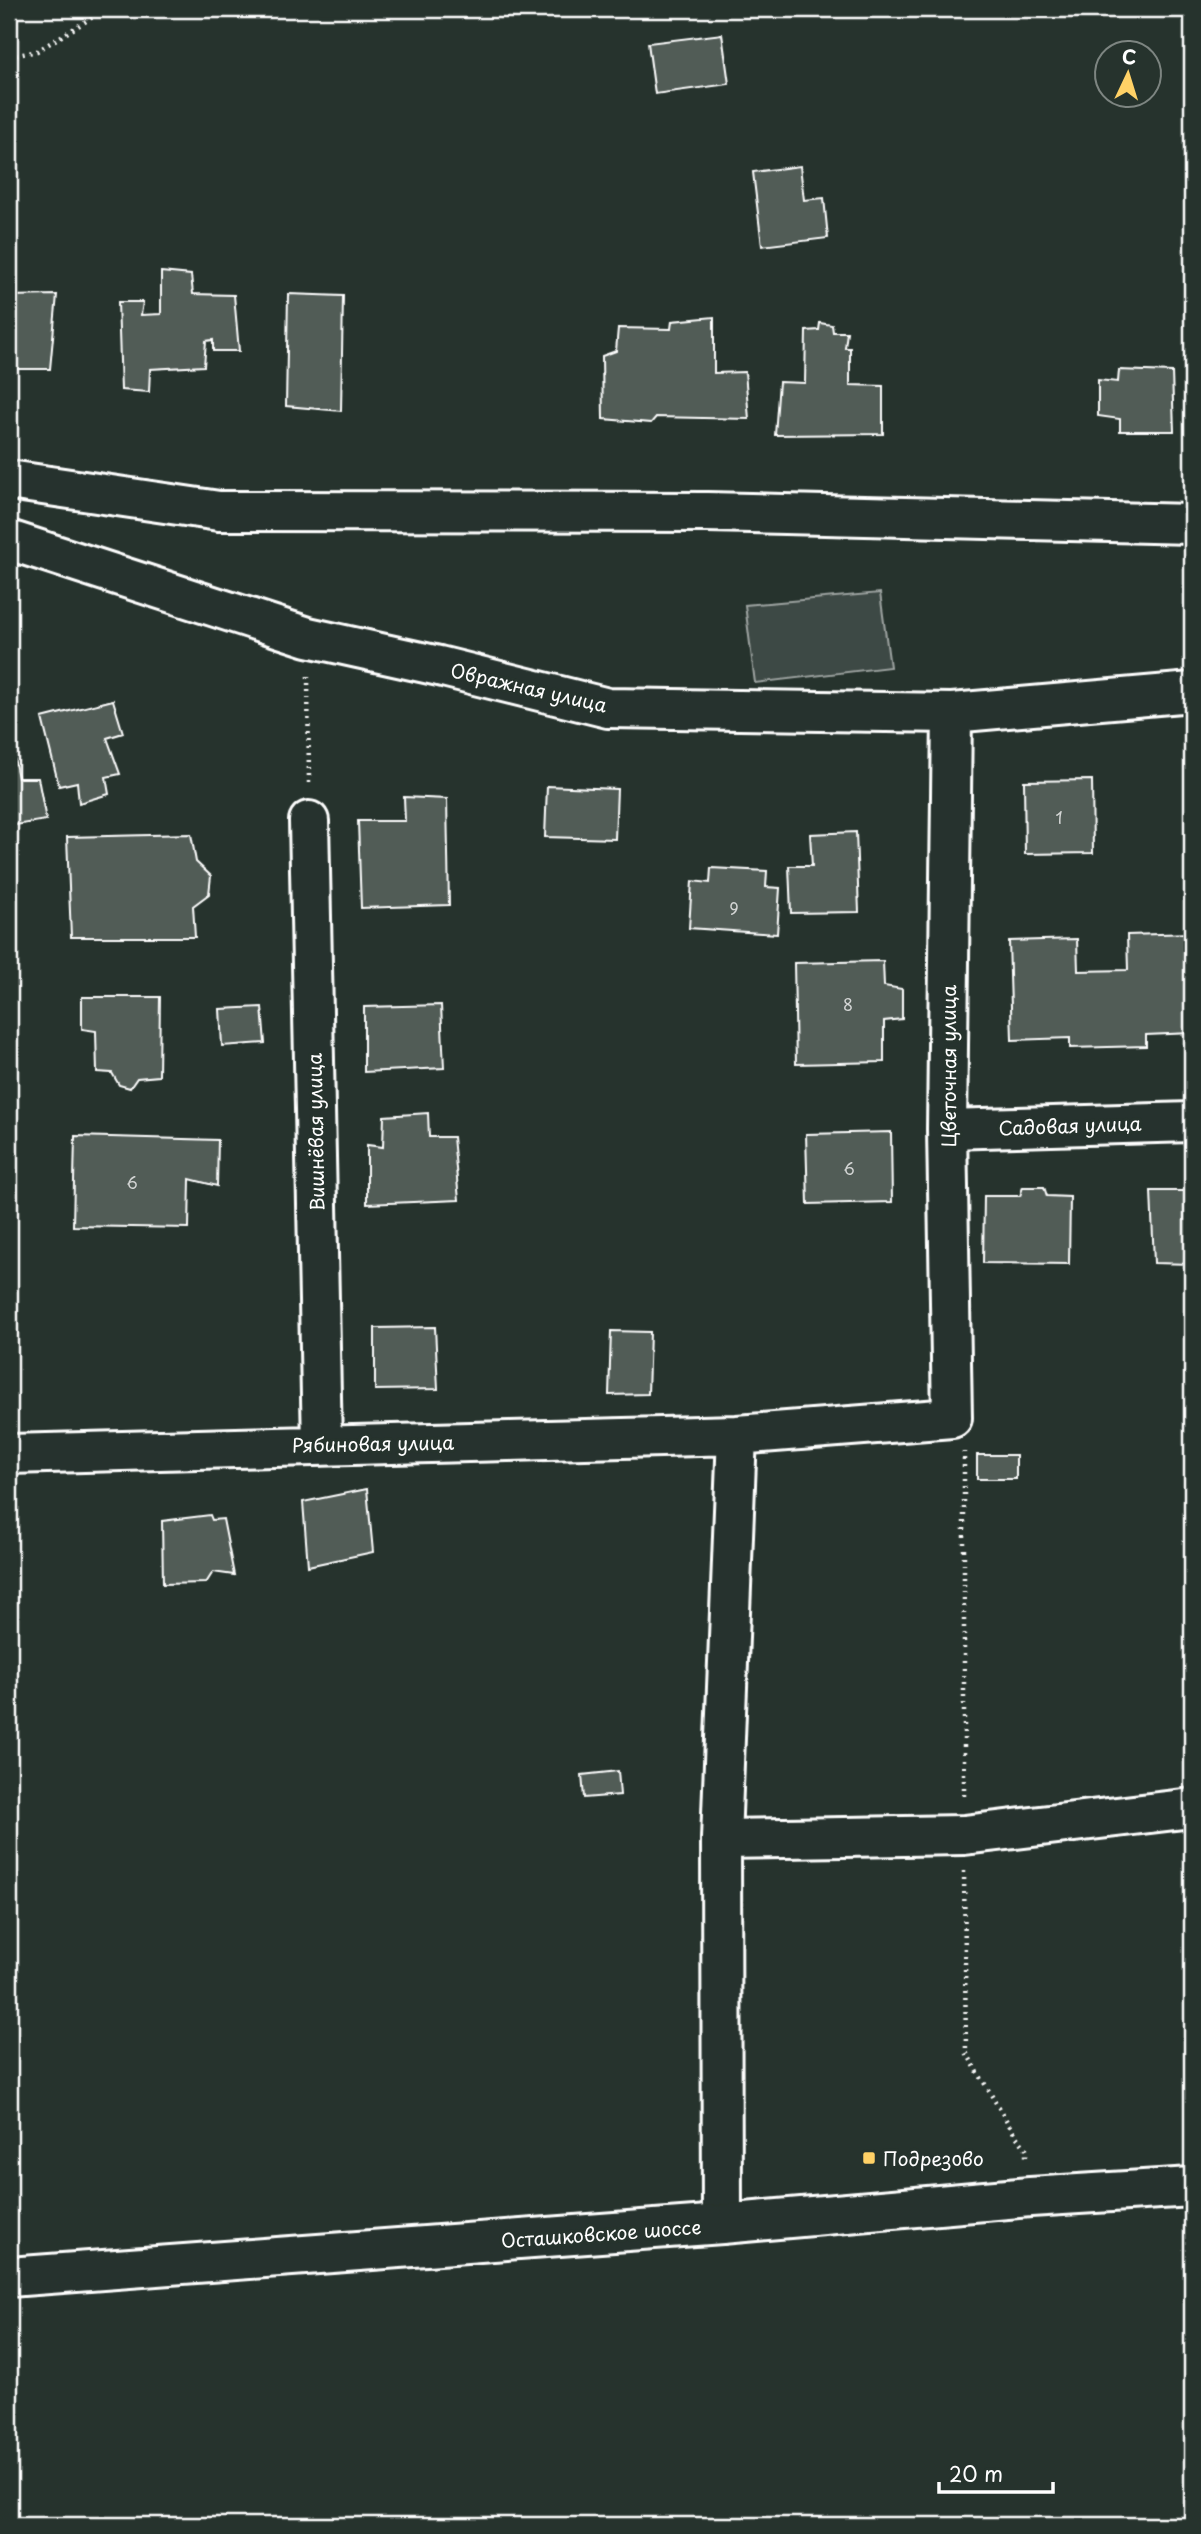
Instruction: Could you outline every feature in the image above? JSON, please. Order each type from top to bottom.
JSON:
[{"type":"street","points":[[9,480],[219,511],[707,512],[1192,524]]},
{"type":"street","name":"Овражная улица","points":[[9,540],[308,637],[608,708],[952,713],[1192,692]]},
{"type":"street","name":"Цветочная улица","points":[[951,1418],[947,1129],[952,713]]},
{"type":"street","name":"Вишнёвая улица","points":[[309,821],[322,1444]]},
{"type":"street","name":"Садовая улица","points":[[947,1129],[1192,1122]]},
{"type":"street","name":"Рябиновая улица","points":[[9,1454],[737,1435],[951,1418]]},
{"type":"street","points":[[722,2224],[721,1839],[737,1435]]},
{"type":"street","points":[[721,1839],[964,1835],[1192,1808]]},
{"type":"street","name":"Осташковское шоссе","points":[[9,2277],[722,2224],[1030,2197],[1192,2187]]},
{"type":"path","points":[[9,57],[37,51],[106,9]]},
{"type":"path","points":[[308,637],[309,821]]},
{"type":"path","points":[[951,1418],[965,1455],[966,2052],[1015,2135],[1026,2148],[1027,2160]]},
{"type":"shaded area","points":[[880,593],[890,667],[755,683],[745,605]]},
{"type":"building","points":[[722,34],[729,84],[655,94],[648,43]]},
{"type":"building","points":[[800,166],[804,200],[824,198],[828,238],[762,246],[753,172]]},
{"type":"building","points":[[161,272],[191,275],[193,294],[234,295],[239,351],[213,351],[213,340],[206,341],[204,366],[150,369],[149,392],[121,390],[118,302],[143,302],[141,315],[161,314]]},
{"type":"building","points":[[288,294],[343,296],[341,411],[286,406]]},
{"type":"building","points":[[57,295],[50,369],[9,369],[9,296]]},
{"type":"building","points":[[714,317],[714,373],[745,372],[749,419],[656,417],[651,423],[603,419],[602,356],[616,351],[618,328],[671,329],[672,321]]},
{"type":"building","points":[[820,323],[832,325],[833,332],[847,332],[845,348],[850,348],[850,385],[883,386],[883,434],[775,435],[779,382],[805,383],[806,331],[819,330]]},
{"type":"building","points":[[1119,370],[1172,372],[1174,431],[1120,431],[1120,419],[1098,416],[1098,380],[1118,382]]},
{"type":"building","points":[[113,700],[123,733],[107,738],[120,774],[106,777],[109,794],[79,803],[77,782],[59,786],[42,718]]},
{"type":"building","points":[[9,732],[18,778],[38,778],[46,820],[9,826]]},
{"type":"building","points":[[1092,780],[1093,853],[1025,854],[1024,781]]},
{"type":"building","points":[[547,786],[617,789],[615,839],[545,837]]},
{"type":"building","points":[[404,797],[447,799],[449,905],[361,908],[358,821],[405,821]]},
{"type":"building","points":[[856,832],[859,912],[791,913],[789,866],[812,866],[810,834]]},
{"type":"building","points":[[191,834],[196,862],[211,876],[209,894],[193,906],[195,937],[71,937],[67,837]]},
{"type":"building","points":[[711,868],[767,871],[766,887],[780,888],[777,934],[689,928],[692,881],[710,883]]},
{"type":"building","points":[[1192,933],[1192,1033],[1146,1035],[1146,1046],[1070,1048],[1070,1038],[1012,1040],[1009,941],[1077,939],[1078,971],[1128,970],[1127,935]]},
{"type":"building","points":[[883,961],[884,986],[902,989],[902,1019],[884,1021],[884,1062],[796,1064],[794,963]]},
{"type":"building","points":[[82,997],[160,997],[159,1076],[137,1078],[130,1088],[119,1085],[112,1073],[97,1072],[96,1031],[82,1029]]},
{"type":"building","points":[[441,1005],[444,1068],[364,1072],[364,1007]]},
{"type":"building","points":[[262,1007],[265,1043],[222,1046],[220,1009]]},
{"type":"building","points":[[428,1113],[429,1137],[453,1137],[459,1200],[367,1204],[367,1145],[383,1147],[384,1116]]},
{"type":"building","points":[[891,1132],[892,1202],[808,1204],[806,1134]]},
{"type":"building","points":[[75,1136],[218,1140],[217,1186],[190,1179],[189,1228],[73,1226]]},
{"type":"building","points":[[1023,1187],[1044,1187],[1047,1196],[1070,1197],[1069,1264],[983,1263],[984,1196],[1020,1196]]},
{"type":"building","points":[[1151,1191],[1192,1191],[1192,1264],[1154,1263]]},
{"type":"building","points":[[435,1327],[438,1389],[375,1390],[375,1328]]},
{"type":"building","points":[[611,1331],[650,1332],[648,1394],[609,1395]]},
{"type":"building","points":[[977,1455],[1016,1455],[1016,1479],[977,1479]]},
{"type":"building","points":[[367,1489],[373,1552],[308,1566],[303,1502]]},
{"type":"building","points":[[210,1515],[212,1520],[223,1519],[234,1575],[213,1572],[206,1583],[163,1584],[162,1521]]},
{"type":"building","points":[[618,1771],[620,1795],[584,1798],[582,1775]]},
{"type":"place","name":"Подрезово","points":[[869,2158]]}]
